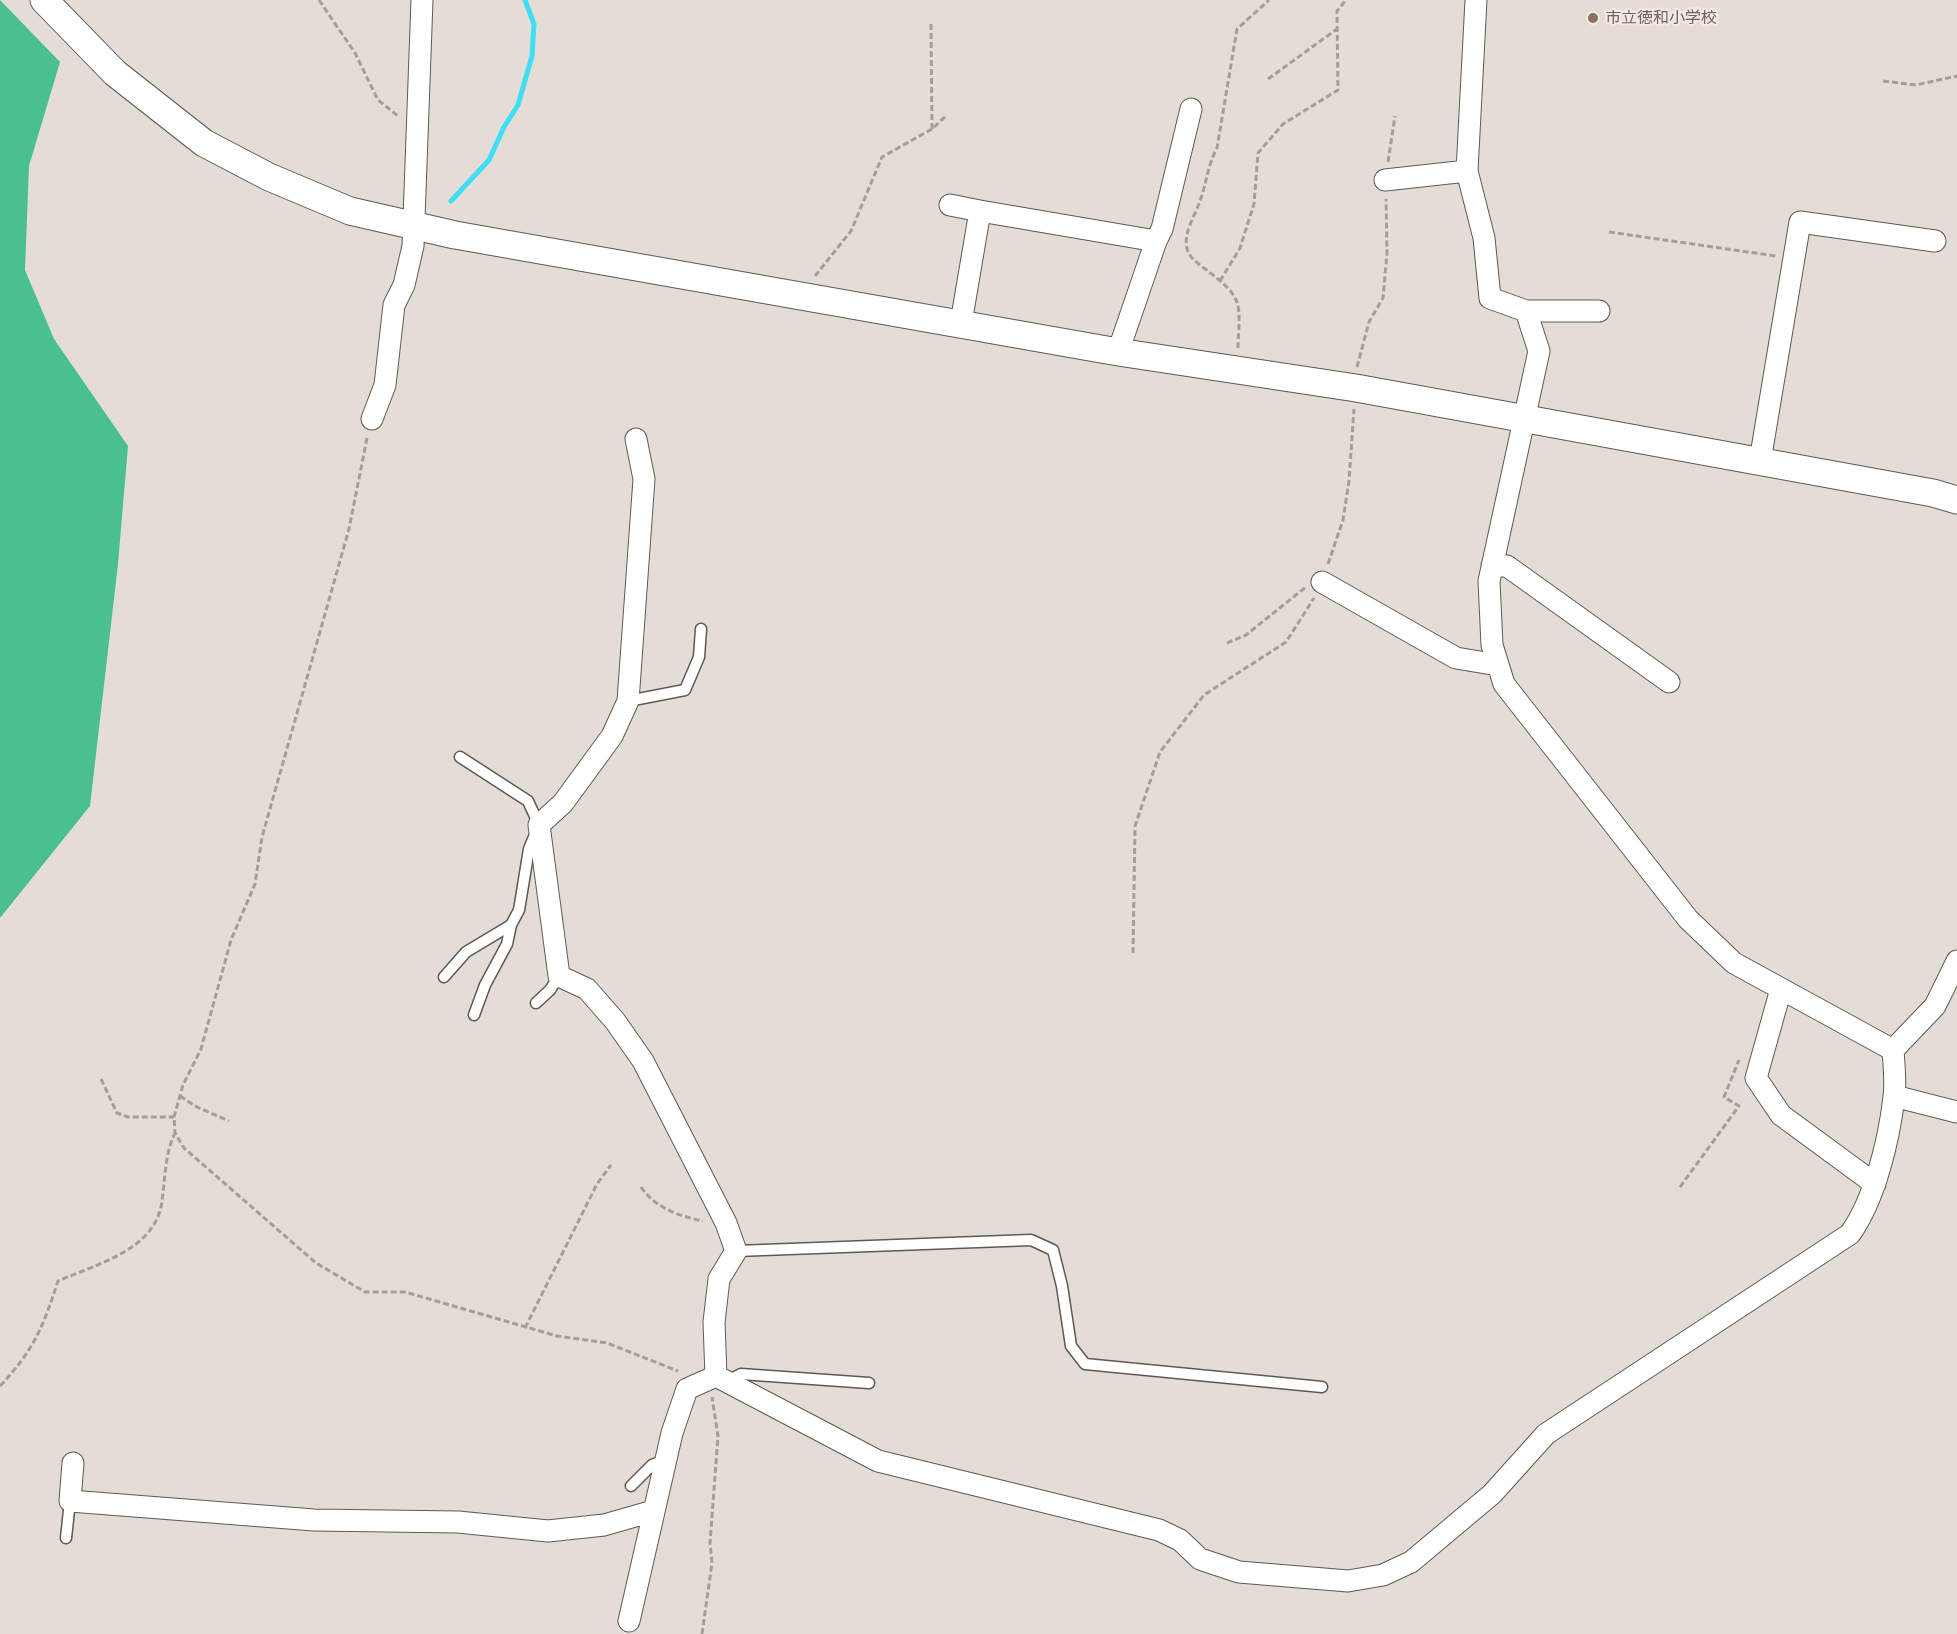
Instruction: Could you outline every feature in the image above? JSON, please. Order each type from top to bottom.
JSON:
[{"type":"street","points":[[44,0],[115,73],[204,143],[269,177],[350,211],[413,225],[1118,352],[1356,388],[1933,493],[1957,500]]},
{"type":"street","points":[[372,419],[385,385],[394,305],[404,285],[413,246],[422,0]]},
{"type":"street","points":[[1476,0],[1467,171],[1484,238],[1490,298],[1526,311],[1599,311]]},
{"type":"street","points":[[1118,352],[1162,229],[1191,109]]},
{"type":"street","points":[[1385,180],[1467,171]]},
{"type":"street","points":[[950,205],[1156,241]]},
{"type":"street","points":[[961,323],[980,211]]},
{"type":"street","points":[[1760,461],[1800,222],[1935,241]]},
{"type":"street","points":[[1526,311],[1539,351],[1531,395],[1522,420],[1489,581],[1492,645],[1504,684],[1688,919],[1734,963],[1893,1050]]},
{"type":"street","points":[[636,439],[644,479],[628,701],[612,736],[563,803],[539,825],[559,976],[586,989],[615,1021],[643,1061],[726,1223],[736,1251],[719,1280],[714,1322],[721,1379]]},
{"type":"street","points":[[1492,566],[1507,566],[1668,682]]},
{"type":"street","points":[[1322,582],[1456,658],[1498,665]]},
{"type":"street","points":[[629,1621],[665,1460],[687,1389],[721,1379],[878,1461],[1159,1530],[1180,1540],[1200,1559],[1239,1572],[1348,1581],[1383,1575],[1411,1562],[1492,1494],[1546,1434],[1850,1234],[1864,1214],[1875,1184],[1894,1096],[1893,1050],[1935,1006],[1957,961]]},
{"type":"street","points":[[1781,989],[1756,1078],[1781,1115],[1875,1184]]},
{"type":"street","points":[[1894,1096],[1957,1112]]},
{"type":"street","points":[[73,1463],[70,1501],[314,1520],[458,1522],[548,1531],[604,1526],[653,1511]]},
{"type":"lane","points":[[628,701],[685,690],[699,657],[701,629]]},
{"type":"lane","points":[[460,757],[528,801],[539,825],[529,849],[519,910],[510,925],[507,944],[485,985],[474,1015]]},
{"type":"lane","points":[[444,977],[466,952],[510,925]]},
{"type":"lane","points":[[536,1003],[559,976]]},
{"type":"lane","points":[[736,1251],[1031,1240],[1053,1250],[1062,1286],[1071,1346],[1085,1364],[1322,1386]]},
{"type":"lane","points":[[721,1379],[741,1374],[869,1383]]},
{"type":"lane","points":[[630,1486],[652,1465],[665,1460]]},
{"type":"lane","points":[[66,1538],[70,1501]]},
{"type":"path","points":[[319,0],[355,53],[378,100],[405,121],[419,125]]},
{"type":"path","points":[[1239,371],[1237,302],[1220,281],[1192,258],[1186,246],[1188,226],[1201,200],[1207,166],[1216,148],[1237,29],[1269,0]]},
{"type":"path","points":[[1220,281],[1239,248],[1254,204],[1258,153],[1283,124],[1338,90],[1337,11],[1346,0]]},
{"type":"path","points":[[931,24],[932,129]]},
{"type":"path","points":[[1268,79],[1337,29]]},
{"type":"path","points":[[1883,81],[1916,85],[1957,76]]},
{"type":"path","points":[[797,295],[820,271],[851,231],[882,157],[932,129],[947,115]]},
{"type":"path","points":[[1133,953],[1135,826],[1160,752],[1204,695],[1286,642],[1322,582],[1343,520],[1349,481],[1358,364],[1369,322],[1383,298],[1387,253],[1385,180],[1395,116]]},
{"type":"path","points":[[1609,232],[1794,259]]},
{"type":"path","points":[[372,419],[349,529],[262,837],[255,884],[231,940],[201,1049],[180,1096],[174,1117],[175,1133],[184,1148],[316,1263],[365,1292],[405,1292],[525,1328],[557,1336],[607,1343],[688,1375],[721,1379]]},
{"type":"path","points":[[1227,643],[1246,635],[1305,587],[1322,582]]},
{"type":"path","points":[[1680,1187],[1739,1106],[1724,1097],[1741,1056]]},
{"type":"path","points":[[100,1079],[117,1113],[138,1118],[174,1117]]},
{"type":"path","points":[[180,1096],[228,1121]]},
{"type":"path","points":[[0,1386],[20,1365],[40,1334],[58,1281],[141,1243],[161,1214],[170,1144],[175,1133]]},
{"type":"path","points":[[525,1328],[597,1184],[611,1165]]},
{"type":"path","points":[[641,1187],[649,1199],[682,1217],[726,1223]]},
{"type":"path","points":[[702,1634],[706,1600],[711,1584],[710,1543],[717,1437],[711,1392],[721,1379]]},
{"type":"green space","points":[[0,0],[60,62],[29,166],[25,270],[54,339],[128,446],[118,564],[90,806],[0,918]]},
{"type":"waterway","points":[[451,201],[489,160],[504,127],[518,105],[532,56],[534,24],[525,0]]},
{"type":"place","name":"市立徳和小学校","points":[[1593,18]]}]
